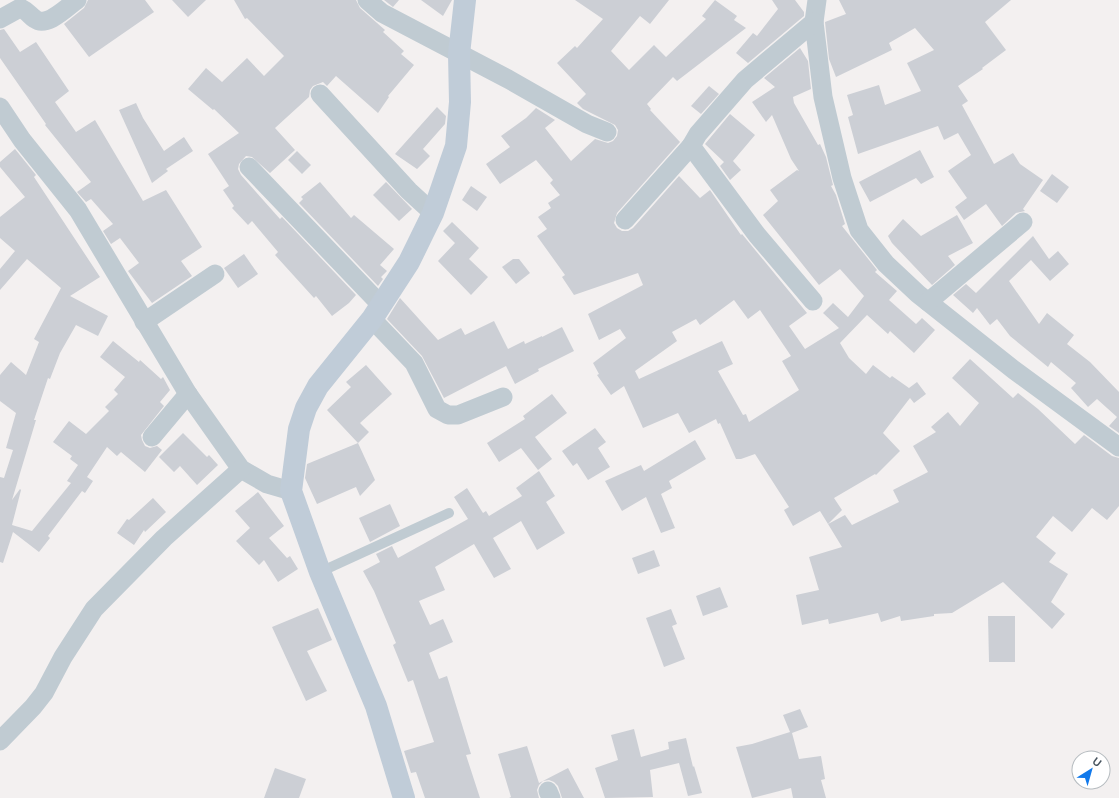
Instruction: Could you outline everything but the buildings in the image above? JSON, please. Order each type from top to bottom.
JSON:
[{"type":"street","points":[[0,19],[20,8],[24,9],[36,20],[47,21],[77,0]]},
{"type":"street","points":[[367,0],[382,13],[587,124],[607,132]]},
{"type":"street","points":[[404,798],[376,706],[320,572],[291,491],[299,429],[306,408],[318,386],[376,311],[409,262],[433,213],[456,146],[460,102],[459,54],[466,0]]},
{"type":"street","points":[[817,0],[814,22],[824,97],[842,178],[859,230],[886,264],[928,302],[1014,370],[1119,447]]},
{"type":"street","points":[[625,220],[691,146],[698,134],[745,80],[814,22]]},
{"type":"street","points":[[320,94],[409,191],[433,213]]},
{"type":"street","points":[[0,107],[22,140],[78,210],[188,394],[241,469],[266,484],[291,491]]},
{"type":"street","points":[[691,146],[757,235],[813,301]]},
{"type":"street","points":[[249,167],[376,311],[414,363],[437,409],[448,415],[458,415],[503,398]]},
{"type":"street","points":[[928,302],[1023,222]]},
{"type":"street","points":[[144,322],[215,274]]},
{"type":"street","points":[[152,437],[188,394]]},
{"type":"street","points":[[0,741],[33,707],[44,693],[63,657],[94,608],[164,538],[241,469]]},
{"type":"lane","points":[[320,572],[449,513]]}]
